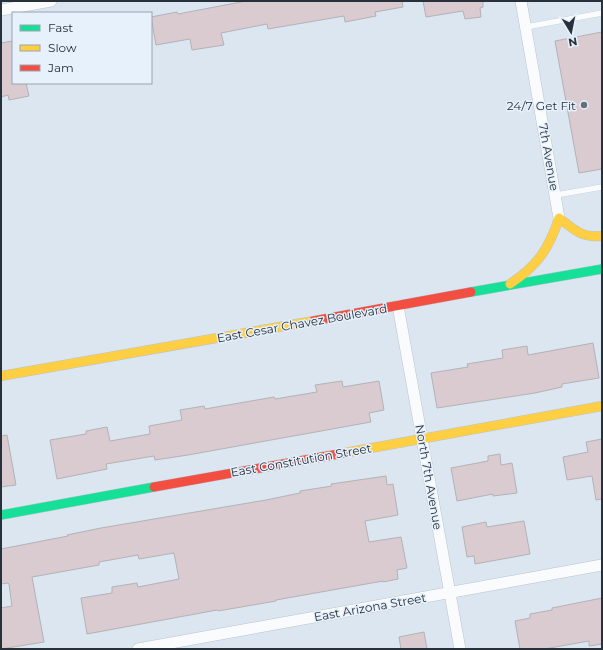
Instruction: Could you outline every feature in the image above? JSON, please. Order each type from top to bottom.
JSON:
[{"type":"main road","points":[[505,287],[524,275],[536,264],[552,237],[559,218],[584,236],[594,238],[602,236]]},
{"type":"main road","name":"East Cesar Chavez Boulevard","points":[[1,376],[602,269]]},
{"type":"main road","name":"East Constitution Street","points":[[1,515],[602,406]]},
{"type":"street","points":[[1,10],[51,1]]},
{"type":"street","name":"7th Avenue","points":[[521,1],[559,218]]},
{"type":"street","name":"North 7th Avenue","points":[[398,306],[460,649]]},
{"type":"street","name":"East Arizona Street","points":[[138,649],[602,565]]},
{"type":"lane","points":[[526,27],[602,13]]},
{"type":"lane","points":[[556,195],[602,186]]},
{"type":"building","points":[[246,1],[402,1],[403,7],[375,12],[376,16],[345,22],[344,16],[268,29],[267,24],[221,33],[224,45],[192,50],[190,39],[156,45],[152,17],[177,12],[178,14]]},
{"type":"building","points":[[423,1],[483,1],[483,7],[480,8],[481,17],[465,19],[463,11],[426,17]]},
{"type":"building","name":"24/7 Get Fit","points":[[602,32],[602,169],[579,173],[555,41]]},
{"type":"building","points":[[12,41],[12,84],[26,84],[29,96],[9,100],[8,95],[1,97],[1,43]]},
{"type":"building","points":[[593,343],[599,378],[562,384],[562,387],[535,393],[437,408],[431,373],[468,367],[467,364],[503,358],[502,350],[527,346],[528,355]]},
{"type":"building","points":[[342,381],[343,387],[379,381],[384,410],[369,413],[371,422],[188,455],[155,460],[154,456],[106,464],[107,469],[57,479],[50,440],[86,434],[86,431],[107,427],[110,441],[150,434],[149,426],[182,420],[180,410],[204,406],[205,409],[274,397],[275,399],[317,392],[315,385]]},
{"type":"building","points":[[7,435],[16,485],[1,487],[1,436]]},
{"type":"building","points":[[602,439],[602,499],[596,500],[592,476],[567,480],[563,457],[588,452],[586,442]]},
{"type":"building","points":[[500,454],[501,465],[512,463],[517,493],[493,496],[493,494],[457,501],[451,468],[488,461],[488,456]]},
{"type":"building","points":[[386,476],[387,485],[393,484],[398,515],[365,521],[369,542],[401,537],[407,568],[397,570],[398,579],[87,634],[81,598],[112,593],[112,587],[137,583],[138,587],[179,579],[174,553],[139,559],[138,555],[99,562],[99,565],[32,577],[44,642],[1,649],[1,608],[12,606],[9,584],[1,584],[1,549],[101,528],[266,500],[300,493],[300,491],[332,486],[331,484]]},
{"type":"building","points":[[524,521],[530,554],[475,564],[474,556],[467,557],[462,527],[486,522],[487,527]]},
{"type":"building","points":[[602,598],[602,644],[589,646],[589,641],[544,649],[520,649],[515,621],[530,618],[530,614],[552,610],[552,608]]},
{"type":"building","points":[[424,632],[427,649],[401,649],[399,637]]},
{"type":"traffic: fast","points":[[471,292],[602,269]]},
{"type":"traffic: fast","points":[[1,515],[154,487]]},
{"type":"traffic: slow","points":[[510,284],[528,270],[541,256],[551,239],[559,218],[579,232],[589,236],[602,236]]},
{"type":"traffic: slow","points":[[1,376],[313,321]]},
{"type":"traffic: slow","points":[[344,453],[602,406]]},
{"type":"traffic: jam","points":[[313,321],[471,292]]},
{"type":"traffic: jam","points":[[154,487],[344,453]]},
{"type":"place","name":"24/7 Get Fit","points":[[584,105]]}]
